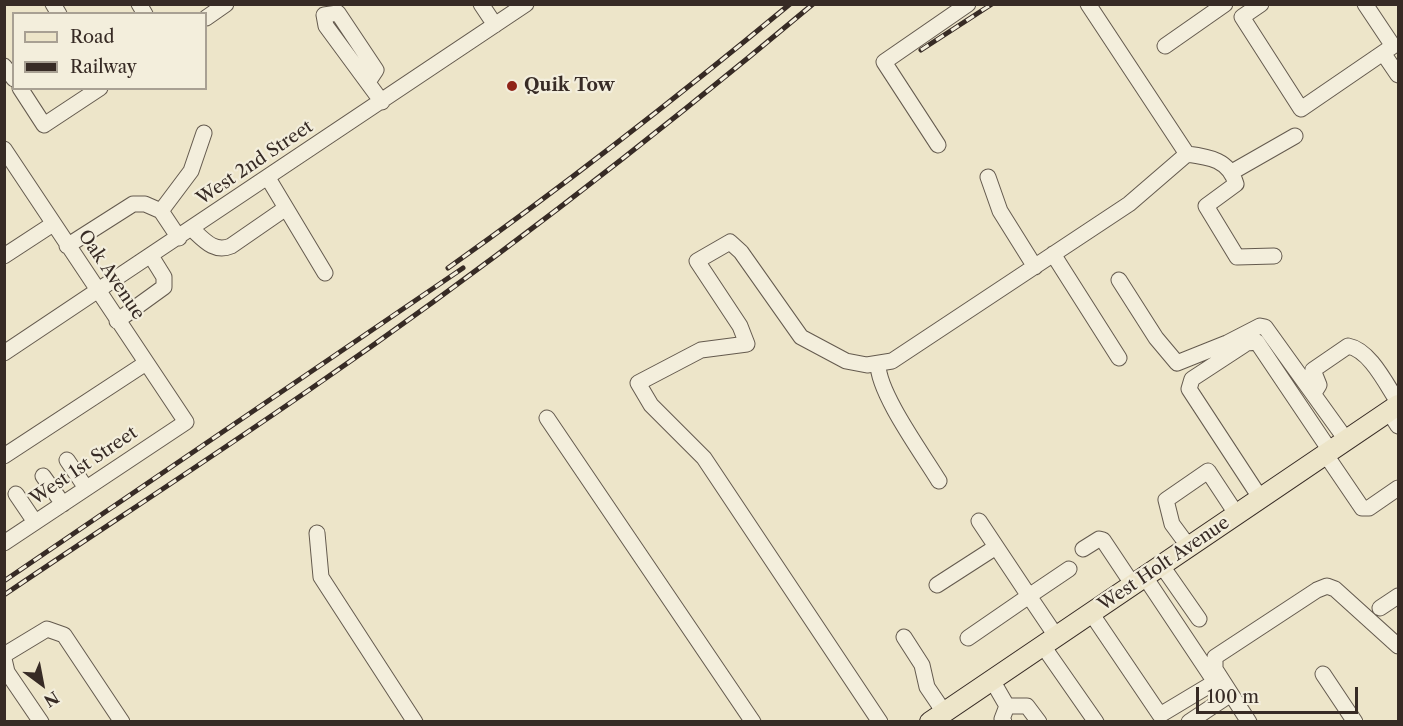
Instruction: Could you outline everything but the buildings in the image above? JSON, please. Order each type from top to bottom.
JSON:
[{"type":"main road","name":"West Holt Avenue","points":[[940,717],[1261,498],[1396,411]]},
{"type":"street","points":[[207,17],[226,4]]},
{"type":"street","points":[[481,4],[495,25]]},
{"type":"street","name":"West 2nd Street","points":[[4,353],[526,4]]},
{"type":"street","points":[[938,144],[884,62],[968,4]]},
{"type":"street","points":[[1088,4],[1187,154],[1214,158],[1232,172],[1236,184],[1206,206],[1237,257],[1274,256]]},
{"type":"street","points":[[1165,46],[1225,4]]},
{"type":"street","points":[[1261,4],[1237,11],[1301,109],[1393,46],[1365,4]]},
{"type":"street","points":[[1383,52],[1398,75]]},
{"type":"street","points":[[368,82],[381,102]]},
{"type":"street","points":[[21,90],[44,125],[97,90]]},
{"type":"street","points":[[161,211],[191,171],[204,133]]},
{"type":"street","points":[[1232,172],[1295,136]]},
{"type":"street","points":[[880,722],[704,458],[651,405],[638,383],[701,350],[747,344],[740,326],[697,261],[730,242],[741,252],[801,337],[846,361],[867,365],[892,361],[1129,204],[1187,154]]},
{"type":"street","name":"Oak Avenue","points":[[6,155],[186,422]]},
{"type":"street","points":[[988,177],[1000,211],[1035,267]]},
{"type":"street","points":[[268,178],[281,211],[325,273]]},
{"type":"street","points":[[67,246],[112,216],[140,203],[161,211],[185,234],[222,249],[281,211]]},
{"type":"street","points":[[4,256],[53,224]]},
{"type":"street","points":[[1053,254],[1119,358]]},
{"type":"street","points":[[117,321],[164,287],[164,278],[152,256]]},
{"type":"street","points":[[1119,280],[1156,338],[1177,363],[1227,344],[1260,326],[1265,327],[1313,393],[1362,508],[1369,508],[1398,489]]},
{"type":"street","points":[[1261,498],[1189,389],[1192,380],[1201,373],[1247,343],[1257,342],[1335,449]]},
{"type":"street","points":[[1313,393],[1319,385],[1313,370],[1348,346],[1356,347],[1364,354],[1396,411]]},
{"type":"street","points":[[4,456],[146,363]]},
{"type":"street","points":[[878,364],[878,376],[889,398],[939,481]]},
{"type":"street","points":[[547,418],[753,722]]},
{"type":"street","name":"West 1st Street","points":[[4,543],[186,422]]},
{"type":"street","points":[[67,460],[86,488]]},
{"type":"street","points":[[1189,547],[1172,524],[1166,500],[1208,471],[1237,515]]},
{"type":"street","points":[[43,476],[63,504]]},
{"type":"street","points":[[16,494],[35,522]]},
{"type":"street","points":[[979,520],[1029,596],[1049,641],[1096,722]]},
{"type":"street","points":[[317,533],[321,577],[415,722]]},
{"type":"street","points":[[1083,549],[1099,539],[1103,540],[1139,581],[1215,682],[1240,720]]},
{"type":"street","points":[[938,585],[996,547]]},
{"type":"street","points":[[1162,566],[1198,619]]},
{"type":"street","points":[[968,638],[1069,569]]},
{"type":"street","points":[[1240,720],[1215,669],[1215,657],[1320,589],[1327,586],[1335,589],[1398,646]]},
{"type":"street","points":[[1380,608],[1398,596]]},
{"type":"street","points":[[1091,613],[1162,718],[1215,682]]},
{"type":"street","points":[[41,722],[7,672],[4,657],[47,629],[64,635],[122,722]]},
{"type":"street","points":[[904,637],[922,665],[927,687],[940,717]]},
{"type":"street","points":[[1323,674],[1354,722]]},
{"type":"street","points":[[992,680],[1007,706]]},
{"type":"street","points":[[1189,722],[1225,698]]},
{"type":"street","points":[[1004,722],[1002,719],[1007,706]]},
{"type":"street","points":[[1007,706],[1027,706],[1039,722]]},
{"type":"railway","points":[[448,268],[621,139],[790,4]]},
{"type":"railway","points":[[4,595],[374,345],[566,203],[813,4]]},
{"type":"railway","points":[[921,50],[992,4]]},
{"type":"railway","points":[[4,581],[463,268]]},
{"type":"place","name":"Quik Tow","points":[[512,86]]}]
